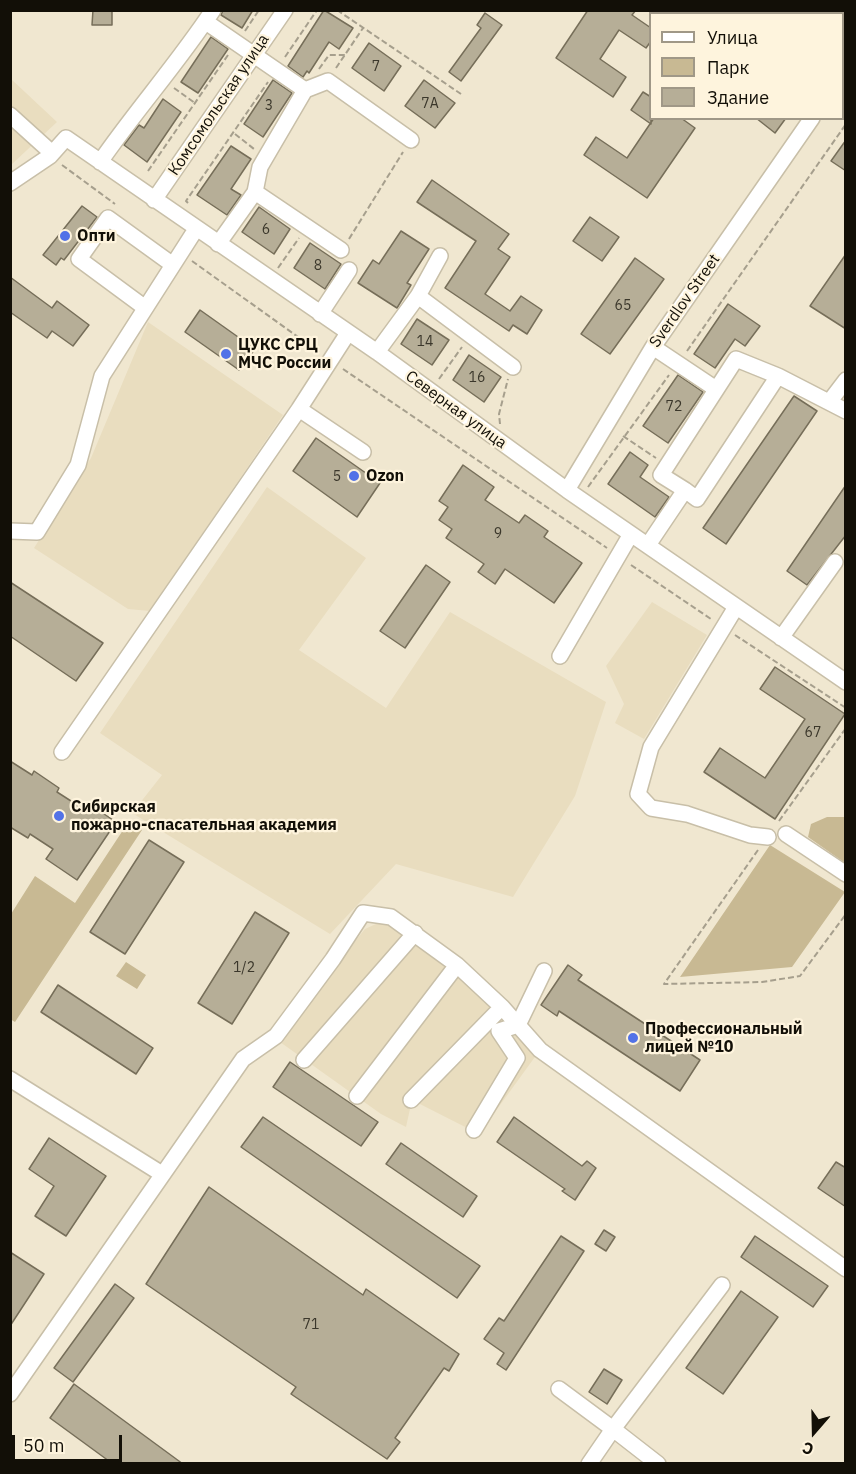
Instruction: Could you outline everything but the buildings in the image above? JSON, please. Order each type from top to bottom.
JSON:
[{"type":"street","name":"Комсомольская улица","points":[[154,200],[285,10]]},
{"type":"street","points":[[100,162],[135,111],[164,81],[209,16],[237,43],[305,90]]},
{"type":"street","points":[[218,244],[255,192],[260,167],[305,90],[328,81],[411,140]]},
{"type":"street","points":[[10,115],[51,154],[10,183]]},
{"type":"street","name":"Sverdlov Street","points":[[571,484],[653,347],[811,120]]},
{"type":"street","name":"Северная улица","points":[[51,154],[66,138],[571,484],[631,534],[846,682]]},
{"type":"street","points":[[255,192],[306,229],[341,250]]},
{"type":"street","points":[[144,307],[79,259],[108,218],[177,259]]},
{"type":"street","points":[[10,531],[37,532],[78,465],[102,376],[196,229]]},
{"type":"street","points":[[377,352],[417,296],[440,256]]},
{"type":"street","points":[[320,314],[349,270]]},
{"type":"street","points":[[417,296],[513,367]]},
{"type":"street","points":[[62,753],[332,361],[348,333]]},
{"type":"street","points":[[653,347],[679,362],[716,389]]},
{"type":"street","points":[[778,376],[697,499],[661,475],[736,359],[778,376],[846,411]]},
{"type":"street","points":[[830,401],[846,380]]},
{"type":"street","points":[[299,409],[363,452]]},
{"type":"street","points":[[648,545],[685,490]]},
{"type":"street","points":[[560,656],[631,534]]},
{"type":"street","points":[[781,638],[835,562]]},
{"type":"street","points":[[736,607],[651,747],[638,794],[651,808],[687,814],[750,835],[768,837]]},
{"type":"street","points":[[786,834],[846,874]]},
{"type":"street","points":[[10,1394],[243,1059],[276,1036],[333,959],[363,913],[391,916],[415,933],[457,964],[502,1008],[540,1050],[846,1269]]},
{"type":"street","points":[[304,1060],[415,933]]},
{"type":"street","points":[[357,1096],[457,964]]},
{"type":"street","points":[[474,1130],[517,1058],[499,1031],[518,1025],[544,971]]},
{"type":"street","points":[[411,1100],[502,1008]]},
{"type":"street","points":[[10,1078],[162,1174]]},
{"type":"street","points":[[589,1464],[722,1285]]},
{"type":"street","points":[[559,1389],[658,1464]]},
{"type":"path","points":[[148,171],[259,10]]},
{"type":"path","points":[[195,207],[186,201],[317,10]]},
{"type":"path","points":[[337,10],[461,94]]},
{"type":"path","points":[[328,81],[363,28]]},
{"type":"path","points":[[164,81],[195,103]]},
{"type":"path","points":[[571,484],[588,488],[846,124]]},
{"type":"path","points":[[234,134],[266,158]]},
{"type":"path","points":[[341,250],[411,140]]},
{"type":"path","points":[[51,154],[115,204]]},
{"type":"path","points":[[278,268],[306,229]]},
{"type":"path","points":[[177,259],[612,551]]},
{"type":"path","points":[[270,262],[286,274]]},
{"type":"path","points":[[437,381],[471,334]]},
{"type":"path","points":[[491,420],[500,426],[499,414],[513,367]]},
{"type":"path","points":[[624,436],[661,461]]},
{"type":"path","points":[[846,728],[664,984],[762,982],[800,976],[846,914]]},
{"type":"shaded area","points":[[10,78],[57,122],[11,165],[10,165]]},
{"type":"shaded area","points":[[148,322],[283,415],[150,611],[128,609],[34,548],[91,458]]},
{"type":"shaded area","points":[[267,487],[366,558],[299,650],[386,708],[450,612],[606,702],[575,796],[513,897],[396,864],[330,934],[132,813],[162,775],[100,733]]},
{"type":"shaded area","points":[[652,602],[707,635],[644,739],[615,723],[624,704],[606,666]]},
{"type":"shaded area","points":[[391,917],[415,933],[540,1050],[479,1134],[412,1100],[406,1127],[381,1114],[280,1042],[337,963],[365,929]]},
{"type":"green space","points":[[827,817],[845,817],[845,863],[808,837],[811,824]]},
{"type":"green space","points":[[129,821],[142,830],[15,1022],[10,1019],[11,914],[35,876],[75,903]]},
{"type":"green space","points":[[770,845],[845,892],[792,967],[680,977]]},
{"type":"green space","points":[[126,962],[146,975],[137,989],[116,976]]},
{"type":"place","name":"Опти","points":[[65,236]]},
{"type":"place","name":"ЦУКС СРЦ МЧС России","points":[[226,354]]},
{"type":"place","name":"Ozon","points":[[354,476]]},
{"type":"place","name":"Сибирская пожарно-спасательная академия","points":[[59,816]]},
{"type":"place","name":"Профессиональный лицей №10","points":[[633,1038]]}]
